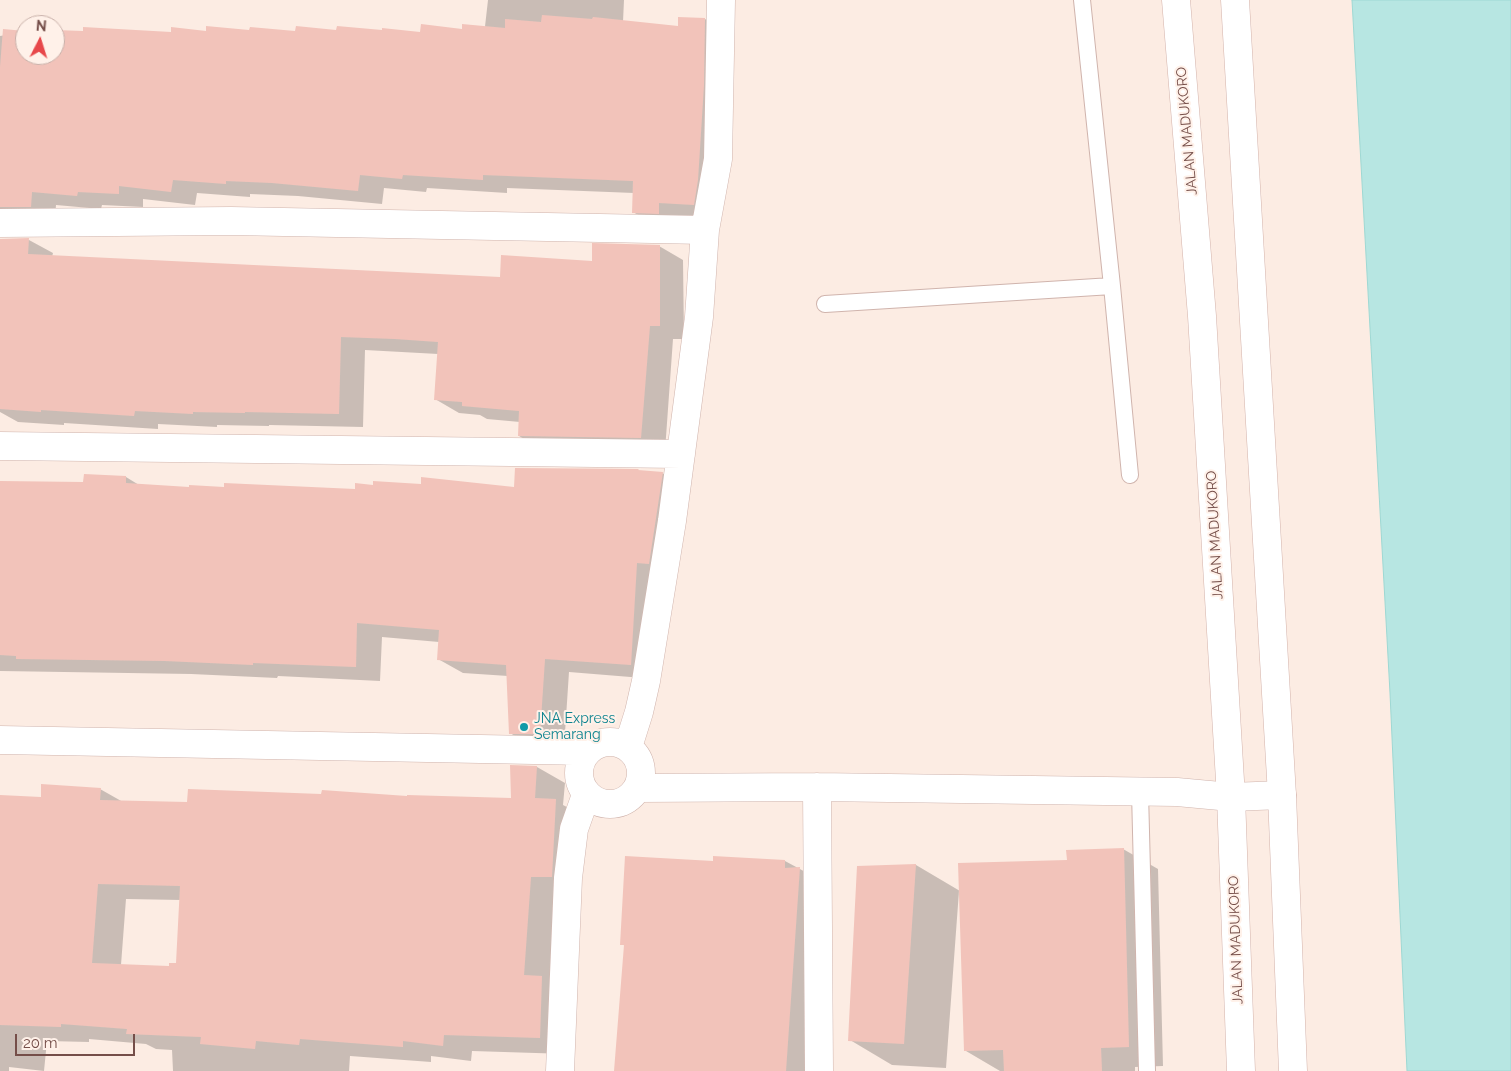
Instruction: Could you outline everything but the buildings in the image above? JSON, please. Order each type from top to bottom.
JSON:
[{"type":"street","points":[[628,747],[646,681],[672,521],[698,317],[706,230],[718,159],[721,0]]},
{"type":"street","name":"JALAN MADUKORO","points":[[1176,0],[1202,316],[1231,797],[1241,1071]]},
{"type":"street","points":[[1235,0],[1282,795],[1294,1071]]},
{"type":"street","points":[[0,223],[231,221],[706,230]]},
{"type":"street","points":[[0,446],[680,454]]},
{"type":"street","points":[[0,740],[587,751]]},
{"type":"street","points":[[617,742],[628,747],[636,755],[641,765],[642,776],[638,788],[628,799],[615,805],[600,803],[586,795],[580,784],[578,773],[581,761],[587,751],[596,745],[617,742]]},
{"type":"street","points":[[638,788],[817,787],[1177,792],[1231,797],[1282,795]]},
{"type":"street","points":[[817,787],[819,1071]]},
{"type":"street","points":[[560,1071],[568,878],[574,829],[586,795]]},
{"type":"lane","points":[[1082,0],[1130,475]]},
{"type":"lane","points":[[824,304],[1112,286]]},
{"type":"lane","points":[[1140,792],[1147,1071]]},
{"type":"water","points":[[1352,0],[1511,0],[1511,1071],[1407,1071],[1390,693]]},
{"type":"place","name":"JNA Express Semarang","points":[[524,727]]}]
